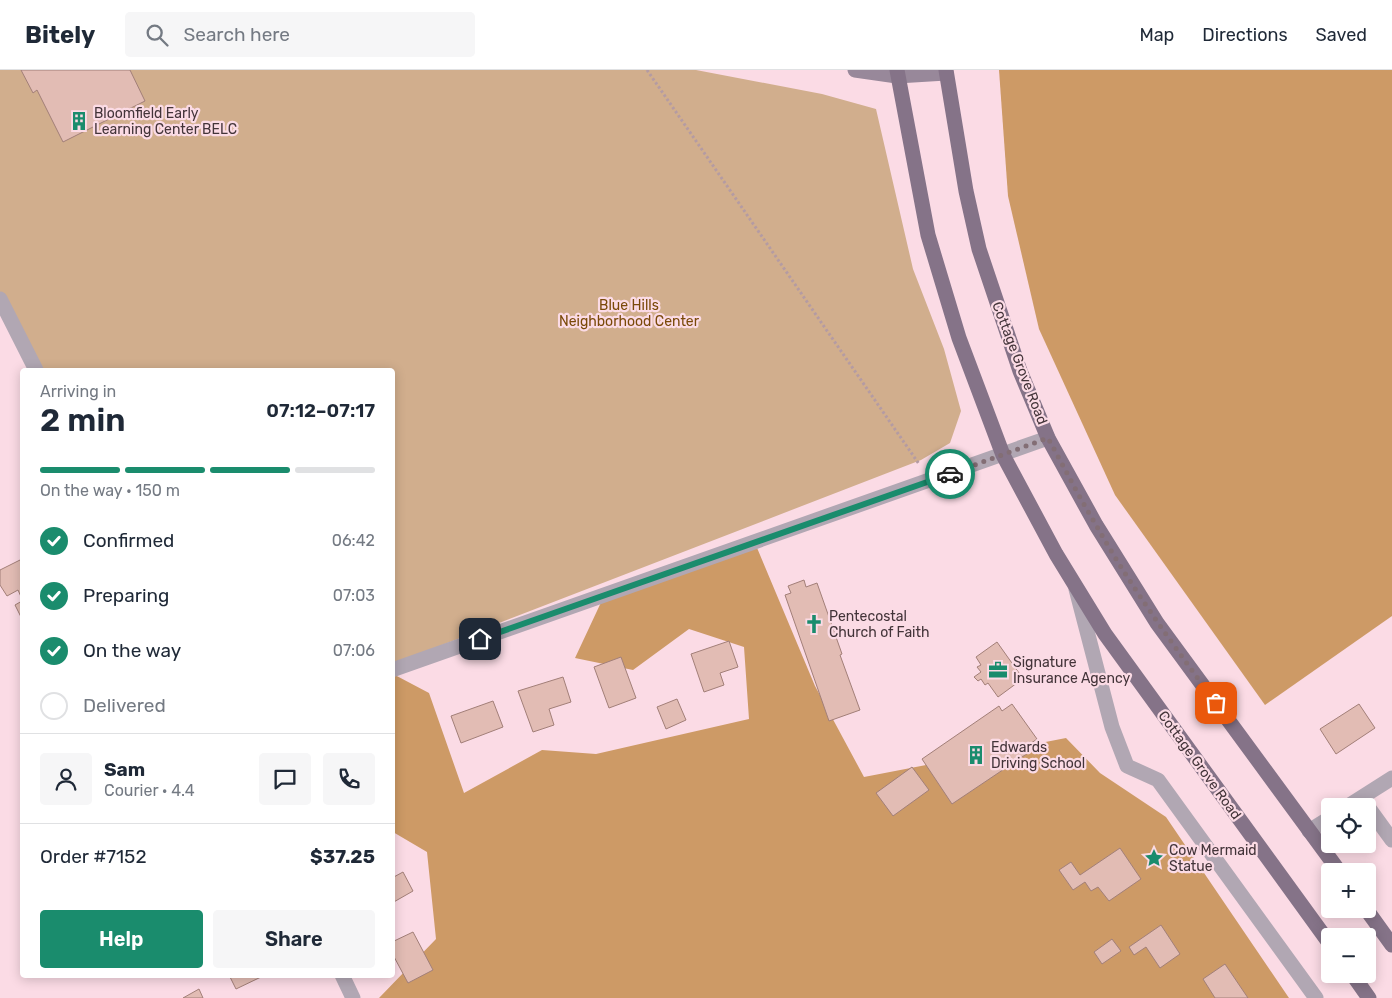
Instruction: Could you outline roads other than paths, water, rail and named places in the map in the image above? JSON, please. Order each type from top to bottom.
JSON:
[{"type":"main road","name":"Cottage Grove Road","points":[[946,71],[966,192],[979,249],[1020,371],[1048,438],[1096,525],[1157,623],[1333,863]]},
{"type":"main road","name":"Cottage Grove Road","points":[[897,73],[928,235],[959,338],[1003,455],[1056,554],[1105,634],[1321,932]]},
{"type":"main road","points":[[1373,918],[1392,944]]},
{"type":"main road","points":[[1358,983],[1369,998]]},
{"type":"street","points":[[855,70],[897,73],[946,71]]},
{"type":"street","points":[[0,299],[35,368]]},
{"type":"street","points":[[395,669],[931,481],[1048,438]]},
{"type":"street","name":"Cottage Grove Road","points":[[1074,583],[1112,727],[1127,766],[1158,780],[1316,998]]},
{"type":"street","points":[[1371,798],[1392,778]]},
{"type":"street","points":[[1376,819],[1392,840]]},
{"type":"street","points":[[1310,830],[1321,823]]},
{"type":"street","points":[[343,978],[353,998]]},
{"type":"place","name":"Bloomfield Early Learning Center BELC","points":[[79,121]]},
{"type":"place","name":"Pentecostal Church of Faith","points":[[814,624]]},
{"type":"place","name":"Signature Insurance Agency","points":[[998,670]]},
{"type":"place","name":"Edwards Driving School","points":[[976,755]]},
{"type":"place","name":"Cow Mermaid Statue","points":[[1154,858]]},
{"type":"park label","name":"Blue Hills Neighborhood Center","points":[[629,314]]}]
